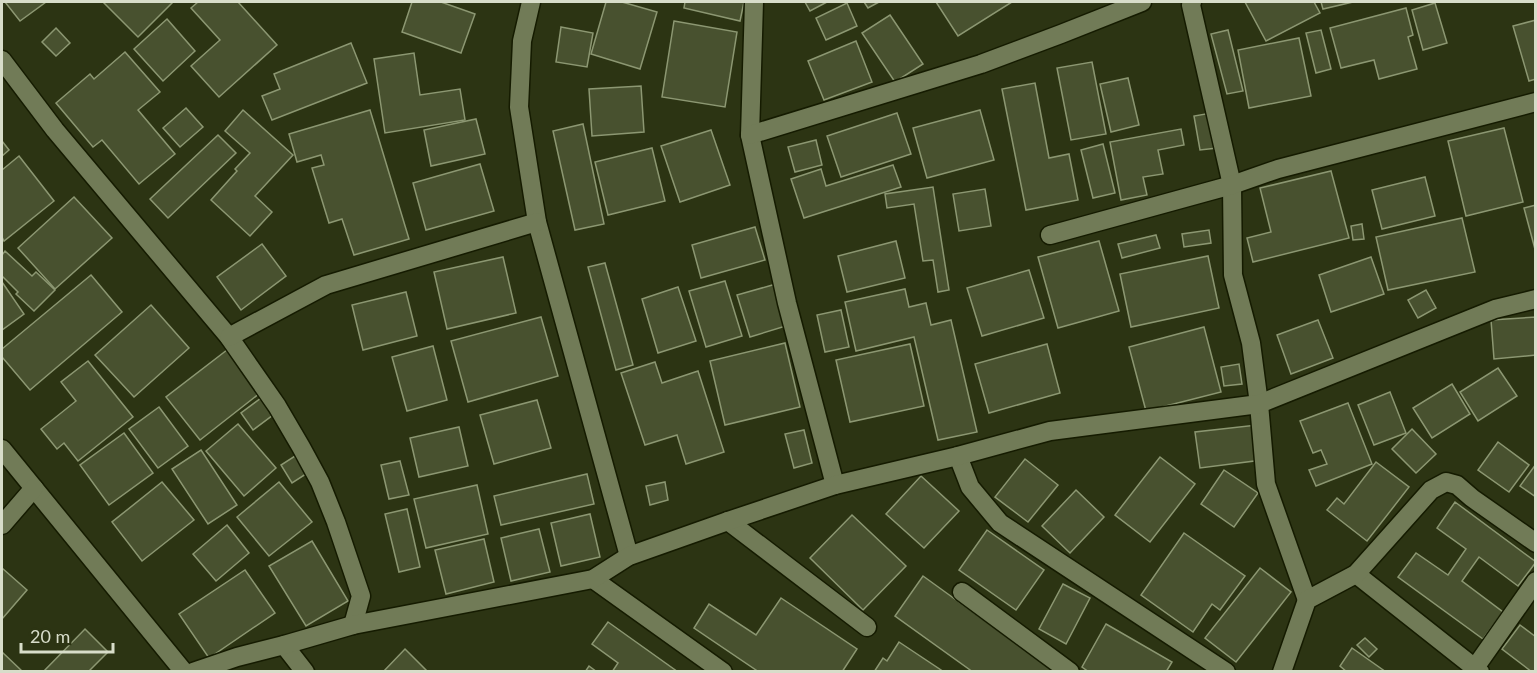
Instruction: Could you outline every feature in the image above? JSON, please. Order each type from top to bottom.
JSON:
[{"type":"street","points":[[531,2],[522,40],[519,107],[537,222],[629,556]]},
{"type":"street","points":[[754,2],[750,135],[787,303],[835,485]]},
{"type":"street","points":[[750,135],[981,64],[1142,2]]},
{"type":"street","points":[[1192,2],[1232,185],[1233,276],[1251,343],[1266,483],[1307,600],[1282,672]]},
{"type":"street","points":[[2,60],[55,130],[229,337],[302,447],[320,482],[336,522],[361,596],[353,625]]},
{"type":"street","points":[[1050,235],[1232,185],[1278,168],[1536,102]]},
{"type":"street","points":[[229,337],[326,285],[537,222]]},
{"type":"street","points":[[193,672],[237,657],[353,625],[593,579],[629,556],[835,485],[958,456],[1050,431],[1259,404],[1495,309],[1536,299]]},
{"type":"street","points":[[2,449],[184,672]]},
{"type":"street","points":[[958,456],[970,487],[1000,523],[1226,672]]},
{"type":"street","points":[[1307,600],[1356,574],[1431,490],[1446,482],[1457,485],[1536,543]]},
{"type":"street","points":[[2,525],[34,488]]},
{"type":"street","points":[[728,521],[867,627]]},
{"type":"street","points":[[1356,574],[1476,670],[1536,581]]},
{"type":"street","points":[[593,579],[723,672]]},
{"type":"street","points":[[962,592],[1070,672]]},
{"type":"street","points":[[284,645],[305,672]]},
{"type":"building","points":[[5,2],[46,2],[20,21]]},
{"type":"building","points":[[103,2],[173,2],[138,37]]},
{"type":"building","points":[[198,2],[238,2],[277,45],[219,97],[191,66],[220,40],[191,8]]},
{"type":"building","points":[[412,2],[441,2],[475,14],[461,53],[402,32]]},
{"type":"building","points":[[606,2],[622,2],[657,12],[640,69],[591,54]]},
{"type":"building","points":[[685,2],[744,2],[740,21],[684,8]]},
{"type":"building","points":[[805,2],[827,2],[810,11]]},
{"type":"building","points":[[864,2],[879,2],[868,8]]},
{"type":"building","points":[[936,2],[1012,2],[958,36]]},
{"type":"building","points":[[1245,2],[1314,2],[1320,13],[1266,41]]},
{"type":"building","points":[[1321,2],[1353,2],[1323,9]]},
{"type":"building","points":[[847,3],[857,26],[826,40],[816,18]]},
{"type":"building","points":[[1435,3],[1447,43],[1423,50],[1412,10]]},
{"type":"building","points":[[1406,8],[1413,35],[1408,37],[1417,69],[1379,79],[1374,60],[1341,68],[1330,28]]},
{"type":"building","points":[[890,15],[923,64],[895,82],[862,33]]},
{"type":"building","points":[[167,19],[195,51],[163,81],[134,49]]},
{"type":"building","points":[[1536,20],[1536,79],[1529,81],[1513,26]]},
{"type":"building","points":[[674,21],[737,32],[725,107],[662,97]]},
{"type":"building","points":[[561,27],[593,33],[587,67],[556,62]]},
{"type":"building","points":[[56,28],[70,43],[56,56],[42,42]]},
{"type":"building","points":[[1228,30],[1243,91],[1227,94],[1211,34]]},
{"type":"building","points":[[1321,30],[1331,69],[1316,73],[1306,33]]},
{"type":"building","points":[[1299,38],[1311,96],[1249,108],[1238,50]]},
{"type":"building","points":[[856,41],[872,82],[824,100],[808,61]]},
{"type":"building","points":[[351,43],[367,83],[272,120],[262,96],[280,89],[274,74]]},
{"type":"building","points":[[125,52],[160,92],[138,110],[175,154],[139,184],[102,140],[93,147],[56,103],[90,74],[94,79]]},
{"type":"building","points":[[414,53],[420,95],[460,89],[465,120],[385,133],[374,59]]},
{"type":"building","points":[[1092,62],[1106,134],[1071,140],[1057,68]]},
{"type":"building","points":[[1128,78],[1139,125],[1111,132],[1100,84]]},
{"type":"building","points":[[1035,83],[1049,158],[1069,154],[1078,200],[1026,210],[1002,89]]},
{"type":"building","points":[[641,86],[644,132],[592,136],[589,89]]},
{"type":"building","points":[[186,108],[203,127],[180,147],[163,128]]},
{"type":"building","points":[[243,110],[293,155],[255,196],[272,212],[250,236],[211,200],[250,153],[225,131]]},
{"type":"building","points":[[370,110],[409,239],[354,255],[342,219],[329,223],[312,168],[324,165],[321,155],[297,162],[289,134]]},
{"type":"building","points":[[980,110],[994,160],[927,178],[913,128]]},
{"type":"building","points":[[897,113],[911,154],[841,177],[827,136]]},
{"type":"building","points":[[1211,113],[1217,148],[1200,150],[1194,116]]},
{"type":"building","points":[[476,119],[485,154],[431,166],[424,130]]},
{"type":"building","points":[[583,124],[604,224],[575,230],[553,131]]},
{"type":"building","points":[[1504,128],[1523,202],[1466,216],[1448,141]]},
{"type":"building","points":[[1181,129],[1184,145],[1158,150],[1163,174],[1143,177],[1147,195],[1121,200],[1110,142]]},
{"type":"building","points":[[711,130],[730,185],[680,202],[661,146]]},
{"type":"building","points":[[218,135],[236,153],[168,218],[150,199]]},
{"type":"building","points":[[816,140],[822,165],[795,172],[788,147]]},
{"type":"building","points":[[2,141],[9,150],[2,156]]},
{"type":"building","points":[[1103,144],[1115,193],[1093,198],[1081,150]]},
{"type":"building","points":[[652,148],[665,201],[608,215],[595,162]]},
{"type":"building","points":[[19,156],[54,201],[4,241],[2,237],[2,170]]},
{"type":"building","points":[[480,164],[494,211],[426,230],[413,183]]},
{"type":"building","points":[[893,165],[901,187],[804,218],[791,179],[821,169],[826,186]]},
{"type":"building","points":[[1331,171],[1349,238],[1253,262],[1247,238],[1271,232],[1260,188]]},
{"type":"building","points":[[1425,177],[1435,216],[1382,229],[1372,190]]},
{"type":"building","points":[[933,187],[949,290],[938,292],[933,260],[923,261],[914,204],[887,208],[885,194]]},
{"type":"building","points":[[985,189],[991,226],[959,231],[953,194]]},
{"type":"building","points":[[74,197],[112,238],[55,289],[18,248]]},
{"type":"building","points":[[1536,205],[1536,253],[1524,208]]},
{"type":"building","points":[[1462,218],[1475,272],[1388,290],[1376,237]]},
{"type":"building","points":[[1362,224],[1364,239],[1353,240],[1351,226]]},
{"type":"building","points":[[755,227],[765,260],[701,278],[692,245]]},
{"type":"building","points":[[1209,230],[1211,243],[1184,247],[1182,234]]},
{"type":"building","points":[[1156,235],[1160,248],[1122,258],[1118,244]]},
{"type":"building","points":[[896,241],[905,278],[847,292],[838,256]]},
{"type":"building","points":[[1099,241],[1119,311],[1058,328],[1038,257]]},
{"type":"building","points":[[262,244],[286,276],[241,310],[217,277]]},
{"type":"building","points":[[5,251],[32,276],[36,272],[55,290],[34,311],[16,294],[18,292],[2,276],[2,255]]},
{"type":"building","points":[[1208,256],[1219,308],[1131,327],[1120,274]]},
{"type":"building","points":[[503,257],[516,313],[447,329],[434,272]]},
{"type":"building","points":[[1371,257],[1384,294],[1331,312],[1319,275]]},
{"type":"building","points":[[605,263],[633,365],[616,370],[588,267]]},
{"type":"building","points":[[1029,270],[1044,318],[982,336],[967,288]]},
{"type":"building","points":[[91,275],[122,312],[30,390],[2,357],[2,349]]},
{"type":"building","points":[[725,281],[742,336],[706,347],[689,291]]},
{"type":"building","points":[[2,282],[24,314],[2,330]]},
{"type":"building","points":[[776,284],[789,325],[750,337],[737,295]]},
{"type":"building","points":[[678,287],[696,341],[658,353],[642,299]]},
{"type":"building","points":[[905,289],[909,307],[926,303],[931,325],[951,320],[977,432],[938,440],[914,337],[856,351],[845,302]]},
{"type":"building","points":[[1426,290],[1436,308],[1418,318],[1408,300]]},
{"type":"building","points":[[406,292],[417,336],[363,350],[352,305]]},
{"type":"building","points":[[151,305],[189,348],[134,397],[95,355]]},
{"type":"building","points":[[841,310],[849,347],[825,352],[817,315]]},
{"type":"building","points":[[541,317],[558,376],[468,402],[451,341]]},
{"type":"building","points":[[1536,317],[1536,355],[1494,359],[1491,320]]},
{"type":"building","points":[[1318,320],[1333,358],[1291,374],[1277,335]]},
{"type":"building","points":[[1204,327],[1221,392],[1146,411],[1129,347]]},
{"type":"building","points":[[785,343],[800,407],[725,425],[710,361]]},
{"type":"building","points":[[910,344],[924,406],[850,422],[836,360]]},
{"type":"building","points":[[1047,344],[1060,393],[989,413],[975,364]]},
{"type":"building","points":[[433,346],[447,400],[407,411],[392,357]]},
{"type":"building","points":[[227,350],[260,393],[200,440],[166,397]]},
{"type":"building","points":[[88,361],[133,417],[78,461],[64,443],[57,449],[41,429],[76,401],[61,382]]},
{"type":"building","points":[[655,362],[662,383],[698,371],[724,452],[686,464],[677,435],[645,445],[621,373]]},
{"type":"building","points":[[1239,364],[1242,384],[1224,386],[1221,367]]},
{"type":"building","points":[[1498,368],[1517,396],[1478,421],[1460,392]]},
{"type":"building","points":[[1452,384],[1470,414],[1432,438],[1413,408]]},
{"type":"building","points":[[1390,392],[1406,433],[1374,445],[1358,405]]},
{"type":"building","points":[[265,395],[277,412],[253,430],[241,413]]},
{"type":"building","points":[[537,400],[551,448],[494,464],[480,415]]},
{"type":"building","points":[[1348,403],[1372,464],[1316,486],[1309,470],[1327,464],[1321,450],[1313,453],[1300,421]]},
{"type":"building","points":[[159,407],[188,446],[158,468],[129,429]]},
{"type":"building","points":[[238,424],[276,468],[244,496],[206,451]]},
{"type":"building","points":[[1257,425],[1262,460],[1200,468],[1195,432]]},
{"type":"building","points":[[459,427],[468,466],[419,477],[410,438]]},
{"type":"building","points":[[1412,429],[1436,454],[1416,473],[1392,449]]},
{"type":"building","points":[[804,430],[812,463],[794,468],[785,434]]},
{"type":"building","points":[[124,433],[153,473],[109,505],[80,465]]},
{"type":"building","points":[[1498,442],[1529,465],[1509,492],[1478,470]]},
{"type":"building","points":[[201,450],[237,505],[208,524],[172,469]]},
{"type":"building","points":[[295,456],[306,474],[292,483],[281,465]]},
{"type":"building","points":[[1160,457],[1195,484],[1150,542],[1115,515]]},
{"type":"building","points":[[1025,459],[1058,485],[1028,522],[995,497]]},
{"type":"building","points":[[400,461],[409,495],[389,499],[381,465]]},
{"type":"building","points":[[1376,462],[1409,487],[1367,541],[1327,510],[1337,498],[1344,504]]},
{"type":"building","points":[[1536,464],[1536,497],[1520,486]]},
{"type":"building","points":[[1224,470],[1258,493],[1234,527],[1201,504]]},
{"type":"building","points":[[587,474],[594,504],[501,525],[494,496]]},
{"type":"building","points":[[921,476],[959,511],[924,548],[886,514]]},
{"type":"building","points":[[162,482],[194,520],[142,561],[112,522]]},
{"type":"building","points":[[279,482],[312,522],[269,556],[237,517]]},
{"type":"building","points":[[665,482],[668,500],[650,505],[646,486]]},
{"type":"building","points":[[477,485],[488,534],[426,548],[414,499]]},
{"type":"building","points":[[1076,490],[1104,517],[1070,553],[1042,526]]},
{"type":"building","points":[[1455,502],[1536,562],[1518,586],[1479,557],[1462,581],[1503,612],[1483,639],[1398,577],[1416,553],[1448,575],[1466,549],[1437,528]]},
{"type":"building","points":[[407,509],[420,567],[399,572],[385,514]]},
{"type":"building","points":[[590,514],[600,557],[561,566],[551,523]]},
{"type":"building","points":[[852,515],[906,566],[863,610],[810,558]]},
{"type":"building","points":[[227,525],[249,553],[216,581],[193,554]]},
{"type":"building","points":[[539,529],[550,572],[511,581],[501,538]]},
{"type":"building","points":[[987,530],[1044,570],[1016,610],[959,570]]},
{"type":"building","points":[[1184,533],[1245,576],[1220,610],[1212,604],[1193,632],[1141,595]]},
{"type":"building","points":[[484,539],[494,582],[446,594],[435,550]]},
{"type":"building","points":[[312,541],[348,601],[306,626],[269,566]]},
{"type":"building","points":[[2,568],[27,590],[2,619]]},
{"type":"building","points":[[1260,568],[1291,592],[1236,662],[1205,638]]},
{"type":"building","points":[[245,570],[275,613],[209,658],[179,614]]},
{"type":"building","points":[[923,576],[1056,672],[973,672],[895,616]]},
{"type":"building","points":[[1063,584],[1090,598],[1066,644],[1039,629]]},
{"type":"building","points":[[781,598],[857,649],[842,672],[759,672],[694,628],[709,604],[756,635]]},
{"type":"building","points":[[608,622],[678,672],[612,672],[618,663],[592,644]]},
{"type":"building","points":[[1106,624],[1172,662],[1166,672],[1089,672],[1082,667]]},
{"type":"building","points":[[1520,625],[1536,637],[1536,672],[1532,672],[1502,649]]},
{"type":"building","points":[[85,629],[108,652],[88,672],[43,672]]},
{"type":"building","points":[[1365,638],[1377,649],[1369,657],[1357,645]]},
{"type":"building","points":[[899,642],[944,672],[874,672],[883,658],[887,661]]},
{"type":"building","points":[[1352,648],[1386,672],[1347,672],[1340,666]]},
{"type":"building","points":[[405,649],[428,672],[383,672]]},
{"type":"building","points":[[2,652],[23,672],[2,672]]},
{"type":"building","points":[[589,666],[597,672],[585,672]]}]
